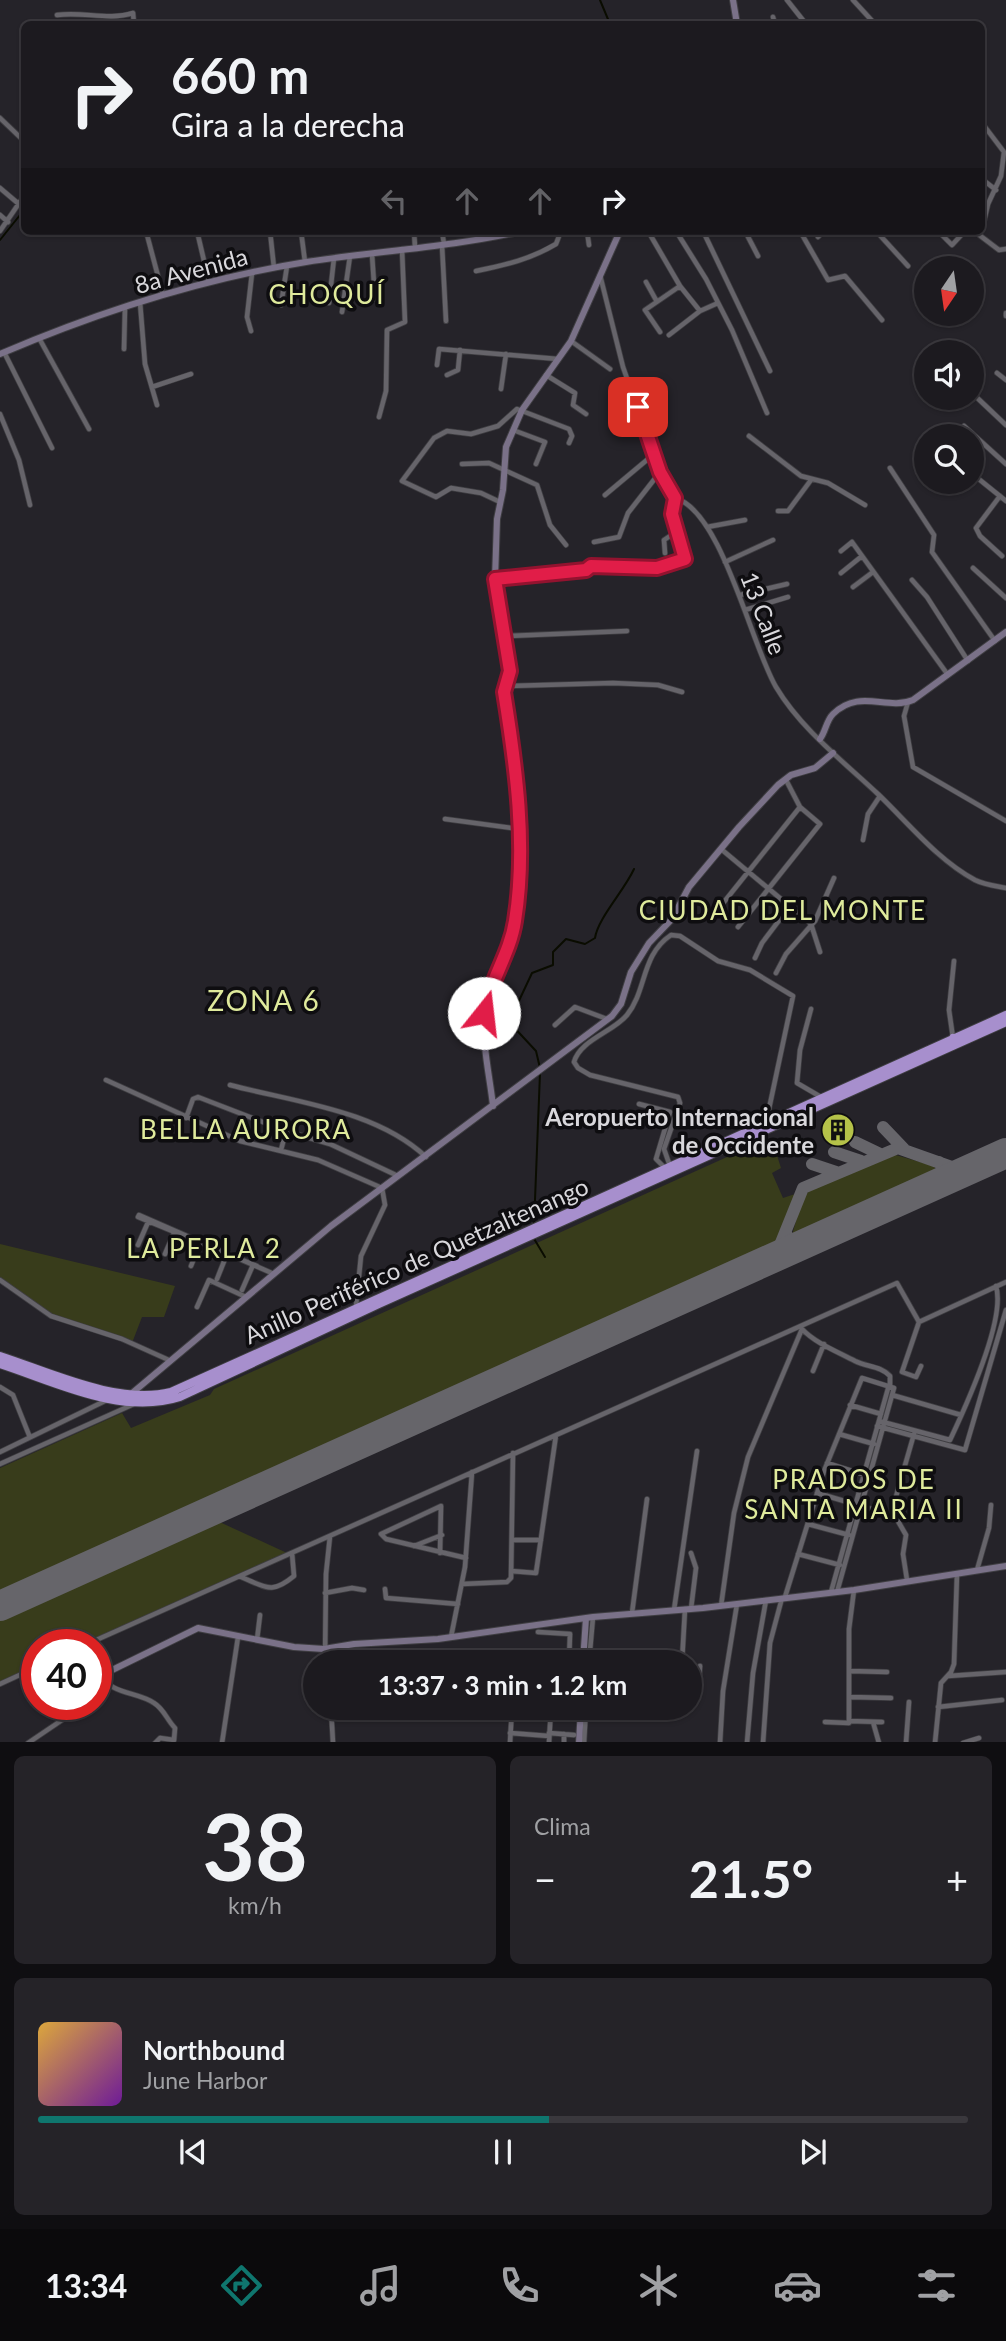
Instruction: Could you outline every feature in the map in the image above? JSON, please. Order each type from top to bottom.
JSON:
[{"type":"highway","name":"Anillo Periférico de Quetzaltenango","points":[[0,1364],[109,1398],[136,1403],[180,1397],[668,1167],[1006,1015]]},
{"type":"highway","name":"Anillo Periférico de Quetzaltenango","points":[[0,1357],[129,1395],[161,1395],[181,1389],[356,1306],[532,1232],[1006,1022]]},
{"type":"highway","points":[[948,1048],[953,1038]]},
{"type":"highway","points":[[910,1066],[953,1038]]},
{"type":"highway","points":[[313,1334],[319,1327],[353,1311],[356,1306]]},
{"type":"highway","points":[[49,1379],[122,1398],[129,1395]]},
{"type":"street","points":[[733,0],[737,21]]},
{"type":"street","points":[[787,0],[804,21]]},
{"type":"street","points":[[853,0],[872,21]]},
{"type":"street","points":[[57,15],[75,13],[113,17],[133,13],[134,21]]},
{"type":"street","points":[[773,17],[774,21]]},
{"type":"street","points":[[0,118],[21,138]]},
{"type":"street","points":[[985,127],[1003,149],[1003,169],[985,213]]},
{"type":"street","points":[[985,181],[996,190]]},
{"type":"street","points":[[0,188],[20,205],[0,231]]},
{"type":"street","points":[[0,215],[8,222]]},
{"type":"street","points":[[147,235],[163,295]]},
{"type":"street","points":[[198,235],[209,282]]},
{"type":"street","points":[[271,235],[275,268]]},
{"type":"street","points":[[302,235],[305,262]]},
{"type":"street","points":[[414,235],[415,247]]},
{"type":"street","points":[[442,235],[446,321]]},
{"type":"street","points":[[474,235],[475,241]]},
{"type":"street","name":"8a Avenida","points":[[2,353],[125,307],[209,282],[305,262],[504,235]]},
{"type":"street","points":[[476,271],[528,260],[536,253],[556,244],[559,235]]},
{"type":"street","points":[[588,235],[589,245]]},
{"type":"street","points":[[493,1107],[484,1013],[493,981],[509,946],[515,921],[520,828],[504,686],[510,671],[495,579],[505,453],[522,410],[571,341],[618,235]]},
{"type":"street","points":[[650,235],[680,286],[701,311]]},
{"type":"street","points":[[678,235],[718,303],[767,413]]},
{"type":"street","points":[[705,235],[769,370]]},
{"type":"street","points":[[747,235],[758,256]]},
{"type":"street","points":[[802,235],[828,280],[845,276],[882,320]]},
{"type":"street","points":[[880,235],[908,266]]},
{"type":"street","points":[[942,235],[952,245],[961,235]]},
{"type":"street","points":[[983,235],[999,250],[1006,249]]},
{"type":"street","points":[[379,417],[386,391],[387,330],[405,322],[402,248]]},
{"type":"street","points":[[372,253],[375,299]]},
{"type":"street","points":[[342,312],[350,256]]},
{"type":"street","points":[[329,303],[334,258]]},
{"type":"street","points":[[281,304],[287,266]]},
{"type":"street","points":[[251,331],[247,317],[252,273]]},
{"type":"street","name":"13 Calle","points":[[599,273],[608,299],[623,367],[643,416],[660,472],[675,498],[684,501],[707,527],[740,595],[758,648],[778,690],[833,752],[964,873],[985,884],[1006,888]]},
{"type":"street","points":[[646,282],[656,300]]},
{"type":"street","points":[[660,332],[645,312],[656,300],[680,286]]},
{"type":"street","points":[[140,302],[145,364],[158,405]]},
{"type":"street","points":[[669,335],[701,311],[718,303]]},
{"type":"street","points":[[124,349],[125,307]]},
{"type":"street","points":[[39,337],[89,429]]},
{"type":"street","points":[[571,341],[610,369]]},
{"type":"street","points":[[437,365],[438,350],[559,359]]},
{"type":"street","points":[[447,374],[458,370],[460,350]]},
{"type":"street","points":[[2,353],[52,448]]},
{"type":"street","points":[[501,389],[506,354]]},
{"type":"street","points":[[997,373],[1006,380]]},
{"type":"street","points":[[152,387],[191,374]]},
{"type":"street","points":[[546,375],[575,393],[573,405],[586,414]]},
{"type":"street","points":[[613,401],[628,410],[638,407]]},
{"type":"street","points":[[984,404],[1006,425]]},
{"type":"street","points":[[500,502],[481,492],[452,488],[439,496],[433,496],[402,481],[429,441],[452,430],[471,434],[498,426],[517,409],[569,429],[572,436],[569,443]]},
{"type":"street","points":[[0,414],[19,460],[30,505]]},
{"type":"street","points":[[615,432],[643,416]]},
{"type":"street","points":[[513,430],[545,442],[536,464]]},
{"type":"street","points":[[749,436],[802,476],[828,483],[865,505]]},
{"type":"street","points":[[984,444],[1006,464]]},
{"type":"street","points":[[604,495],[654,454]]},
{"type":"street","points":[[462,464],[486,463],[537,485],[550,525],[566,545]]},
{"type":"street","points":[[890,468],[934,535],[932,552],[995,640]]},
{"type":"street","points":[[594,542],[619,537],[628,513],[660,472]]},
{"type":"street","points":[[778,512],[788,511],[812,480]]},
{"type":"street","points":[[984,483],[1006,500]]},
{"type":"street","points":[[1000,496],[976,528],[980,536],[1002,556]]},
{"type":"street","points":[[495,579],[586,570],[591,566],[659,568],[685,559],[679,530],[672,514],[675,498]]},
{"type":"street","points":[[707,527],[745,520]]},
{"type":"street","points":[[665,553],[664,540],[679,530]]},
{"type":"street","points":[[725,562],[773,540]]},
{"type":"street","points":[[841,551],[852,542],[949,676]]},
{"type":"street","points":[[841,573],[862,556]]},
{"type":"street","points":[[973,568],[1006,598]]},
{"type":"street","points":[[853,587],[873,572]]},
{"type":"street","points":[[912,580],[928,597],[968,661]]},
{"type":"street","points":[[740,595],[787,584]]},
{"type":"street","points":[[745,610],[788,597]]},
{"type":"street","points":[[505,636],[627,631]]},
{"type":"street","points":[[820,738],[833,714],[858,701],[908,702],[949,676],[1006,632]]},
{"type":"street","points":[[504,686],[657,685],[682,692]]},
{"type":"street","points":[[908,702],[904,716],[914,767],[1006,821]]},
{"type":"street","points":[[129,1395],[382,1188],[608,1019],[621,1004],[630,974],[649,943],[673,919],[689,887],[721,849],[775,787],[791,775],[815,768],[833,752]]},
{"type":"street","points":[[738,927],[820,824],[800,807],[786,780]]},
{"type":"street","points":[[863,841],[868,814],[880,796]]},
{"type":"street","points":[[716,912],[800,807]]},
{"type":"street","points":[[445,819],[520,828]]},
{"type":"street","points":[[721,849],[811,924],[820,952]]},
{"type":"street","points":[[776,973],[786,954],[811,924],[834,878]]},
{"type":"street","points":[[755,958],[762,943],[790,906]]},
{"type":"street","points":[[668,1167],[663,1152],[680,1103],[678,1097],[590,1075],[578,1068],[574,1062],[583,1049],[627,1015],[652,954],[671,935],[680,936],[718,961],[750,970],[793,996],[766,1123]]},
{"type":"street","points":[[953,1038],[949,1010],[954,961]]},
{"type":"street","points":[[555,1025],[576,1007],[608,1019]]},
{"type":"street","points":[[811,1009],[800,1051],[797,1083],[822,1098]]},
{"type":"street","points":[[106,1080],[240,1141],[326,1163],[382,1188]]},
{"type":"street","points":[[230,1085],[354,1118],[405,1139],[426,1157]]},
{"type":"street","points":[[186,1118],[193,1099],[198,1097],[360,1156],[399,1177]]},
{"type":"street","points":[[639,1104],[670,1112],[656,1159],[668,1167]]},
{"type":"street","points":[[281,1150],[286,1131]]},
{"type":"street","points":[[356,1306],[361,1256],[385,1205],[382,1188]]},
{"type":"street","points":[[138,1245],[149,1220],[274,1274]]},
{"type":"street","points":[[164,1254],[175,1231]]},
{"type":"street","points":[[191,1266],[201,1242]]},
{"type":"street","points":[[217,1279],[227,1253]]},
{"type":"street","points":[[242,1290],[254,1265]]},
{"type":"street","points":[[0,1280],[51,1316],[122,1339],[172,1361]]},
{"type":"street","points":[[197,1307],[209,1280],[247,1297]]},
{"type":"street","points":[[921,1366],[916,1377],[902,1372],[919,1322],[1005,1282],[1006,1291]]},
{"type":"street","points":[[112,1633],[897,1283],[919,1322]]},
{"type":"street","points":[[996,1286],[1001,1300],[997,1331]]},
{"type":"street","points":[[881,1424],[965,1450],[987,1364],[1006,1310]]},
{"type":"street","points":[[801,1327],[824,1344],[855,1361],[885,1371],[890,1376],[892,1395],[875,1444],[834,1592]]},
{"type":"street","points":[[721,1606],[734,1513],[748,1457],[801,1327]]},
{"type":"street","points":[[813,1371],[824,1344]]},
{"type":"street","points":[[914,1434],[950,1440],[981,1370],[987,1364]]},
{"type":"street","points":[[981,1370],[987,1372]]},
{"type":"street","points":[[763,1742],[770,1643],[827,1463],[861,1378],[891,1386]]},
{"type":"street","points":[[881,1424],[881,1414],[891,1386]]},
{"type":"street","points":[[0,1387],[13,1395],[29,1435]]},
{"type":"street","points":[[892,1395],[961,1415]]},
{"type":"street","points":[[0,1452],[29,1435],[109,1398]]},
{"type":"street","points":[[0,1464],[136,1403]]},
{"type":"street","points":[[850,1405],[881,1414]]},
{"type":"street","points":[[511,1571],[535,1574],[556,1434]]},
{"type":"street","points":[[838,1434],[875,1444]]},
{"type":"street","points":[[891,1514],[914,1434]]},
{"type":"street","points":[[674,1610],[697,1451]]},
{"type":"street","points":[[462,1584],[507,1582],[511,1571],[513,1453]]},
{"type":"street","points":[[827,1463],[867,1475]]},
{"type":"street","points":[[451,1637],[466,1558],[472,1471]]},
{"type":"street","points":[[817,1493],[891,1514],[906,1535],[903,1554],[908,1580]]},
{"type":"street","points":[[632,1613],[647,1499]]},
{"type":"street","points":[[977,1570],[989,1528],[991,1505]]},
{"type":"street","points":[[440,1553],[441,1506],[381,1534],[386,1539],[440,1553],[466,1558]]},
{"type":"street","points":[[808,1524],[850,1535]]},
{"type":"street","points":[[414,1546],[442,1535]]},
{"type":"street","points":[[324,1649],[330,1536]]},
{"type":"street","points":[[512,1540],[541,1540]]},
{"type":"street","points":[[240,1577],[270,1589],[278,1588],[294,1576],[292,1553]]},
{"type":"street","points":[[683,1650],[696,1568],[691,1553]]},
{"type":"street","points":[[798,1554],[842,1566]]},
{"type":"street","points":[[112,1670],[194,1629],[257,1641],[324,1649],[354,1644],[451,1637],[590,1617],[721,1606],[854,1590],[1006,1566]]},
{"type":"street","points":[[934,1742],[941,1683],[954,1664],[957,1574]]},
{"type":"street","points":[[325,1592],[352,1588],[364,1590]]},
{"type":"street","points":[[385,1589],[386,1598],[458,1605]]},
{"type":"street","points":[[849,1721],[848,1633],[854,1590]]},
{"type":"street","points":[[747,1742],[753,1673],[766,1600]]},
{"type":"street","points":[[720,1742],[725,1676],[737,1604]]},
{"type":"street","points":[[257,1641],[260,1615]]},
{"type":"street","points":[[585,1650],[590,1617]]},
{"type":"street","points":[[589,1650],[590,1617]]},
{"type":"street","points":[[538,1632],[570,1634],[569,1650]]},
{"type":"street","points":[[222,1742],[238,1637]]},
{"type":"street","points":[[850,1671],[887,1672]]},
{"type":"street","points":[[947,1676],[1006,1672]]},
{"type":"street","points":[[0,1684],[21,1674]]},
{"type":"street","points":[[112,1686],[152,1701],[166,1714],[175,1728],[174,1740],[160,1738],[155,1742]]},
{"type":"street","points":[[850,1697],[891,1698]]},
{"type":"street","points":[[938,1707],[1002,1700]]},
{"type":"street","points":[[906,1742],[909,1702]]},
{"type":"street","points":[[28,1742],[61,1720]]},
{"type":"street","points":[[332,1720],[334,1742]]},
{"type":"street","points":[[510,1742],[511,1720]]},
{"type":"street","points":[[549,1742],[550,1720]]},
{"type":"street","points":[[579,1742],[581,1720]]},
{"type":"street","points":[[583,1720],[584,1742]]},
{"type":"street","points":[[824,1722],[845,1725],[849,1721],[882,1722]]},
{"type":"street","points":[[873,1722],[879,1742]]},
{"type":"street","points":[[510,1733],[574,1735]]},
{"type":"street","points":[[564,1734],[564,1742]]},
{"type":"street","points":[[963,1742],[979,1738]]},
{"type":"green space","points":[[758,1143],[775,1149],[781,1168],[772,1173],[783,1198],[795,1194],[774,1249],[0,1597],[0,1468],[122,1413],[131,1428],[210,1395],[214,1389]]},
{"type":"green space","points":[[892,1154],[934,1166],[937,1174],[800,1238],[792,1235],[802,1200],[809,1191]]},
{"type":"green space","points":[[0,1244],[175,1286],[164,1317],[142,1317],[132,1343],[64,1322],[0,1281]]},
{"type":"green space","points":[[213,1519],[287,1553],[112,1633],[112,1629],[21,1629],[21,1673],[0,1682],[0,1615]]},
{"type":"waterway","points":[[600,0],[609,21]]},
{"type":"waterway","points":[[0,240],[21,214]]},
{"type":"waterway","points":[[540,1068],[536,1051],[509,1022],[532,973],[553,965],[553,952],[566,939],[585,944],[595,938],[601,922],[634,869]]},
{"type":"waterway","points":[[534,1225],[540,1073]]},
{"type":"waterway","points":[[533,1237],[545,1257]]},
{"type":"taxiway","points":[[883,1127],[904,1149]]},
{"type":"taxiway","points":[[855,1142],[880,1154]]},
{"type":"taxiway","points":[[756,1266],[778,1250],[803,1188],[898,1148],[960,1170],[973,1168]]},
{"type":"taxiway","points":[[834,1152],[861,1161]]},
{"type":"taxiway","points":[[935,1185],[944,1171],[939,1162]]},
{"type":"taxiway","points":[[812,1164],[836,1172]]},
{"type":"taxiway","points":[[786,1233],[790,1244],[805,1243]]},
{"type":"runway","points":[[0,1606],[1006,1153]]},
{"type":"place","name":"Aeropuerto Internacional de Occidente","points":[[838,1130]]},
{"type":"district","name":"CHOQUÍ","points":[[327,294]]},
{"type":"district","name":"CIUDAD DEL MONTE","points":[[783,910]]},
{"type":"district","name":"ZONA 6","points":[[264,1000]]},
{"type":"district","name":"BELLA AURORA","points":[[246,1129]]},
{"type":"district","name":"LA PERLA 2","points":[[204,1248]]},
{"type":"district","name":"PRADOS DE SANTA MARIA II","points":[[854,1494]]},
{"type":"route","points":[[484,1013],[493,981],[509,946],[515,921],[521,835],[504,692],[504,684],[510,671],[495,594],[495,579],[573,569],[588,570],[590,566],[603,565],[659,568],[660,565],[685,559],[672,514],[675,498],[660,472],[638,407]]}]
